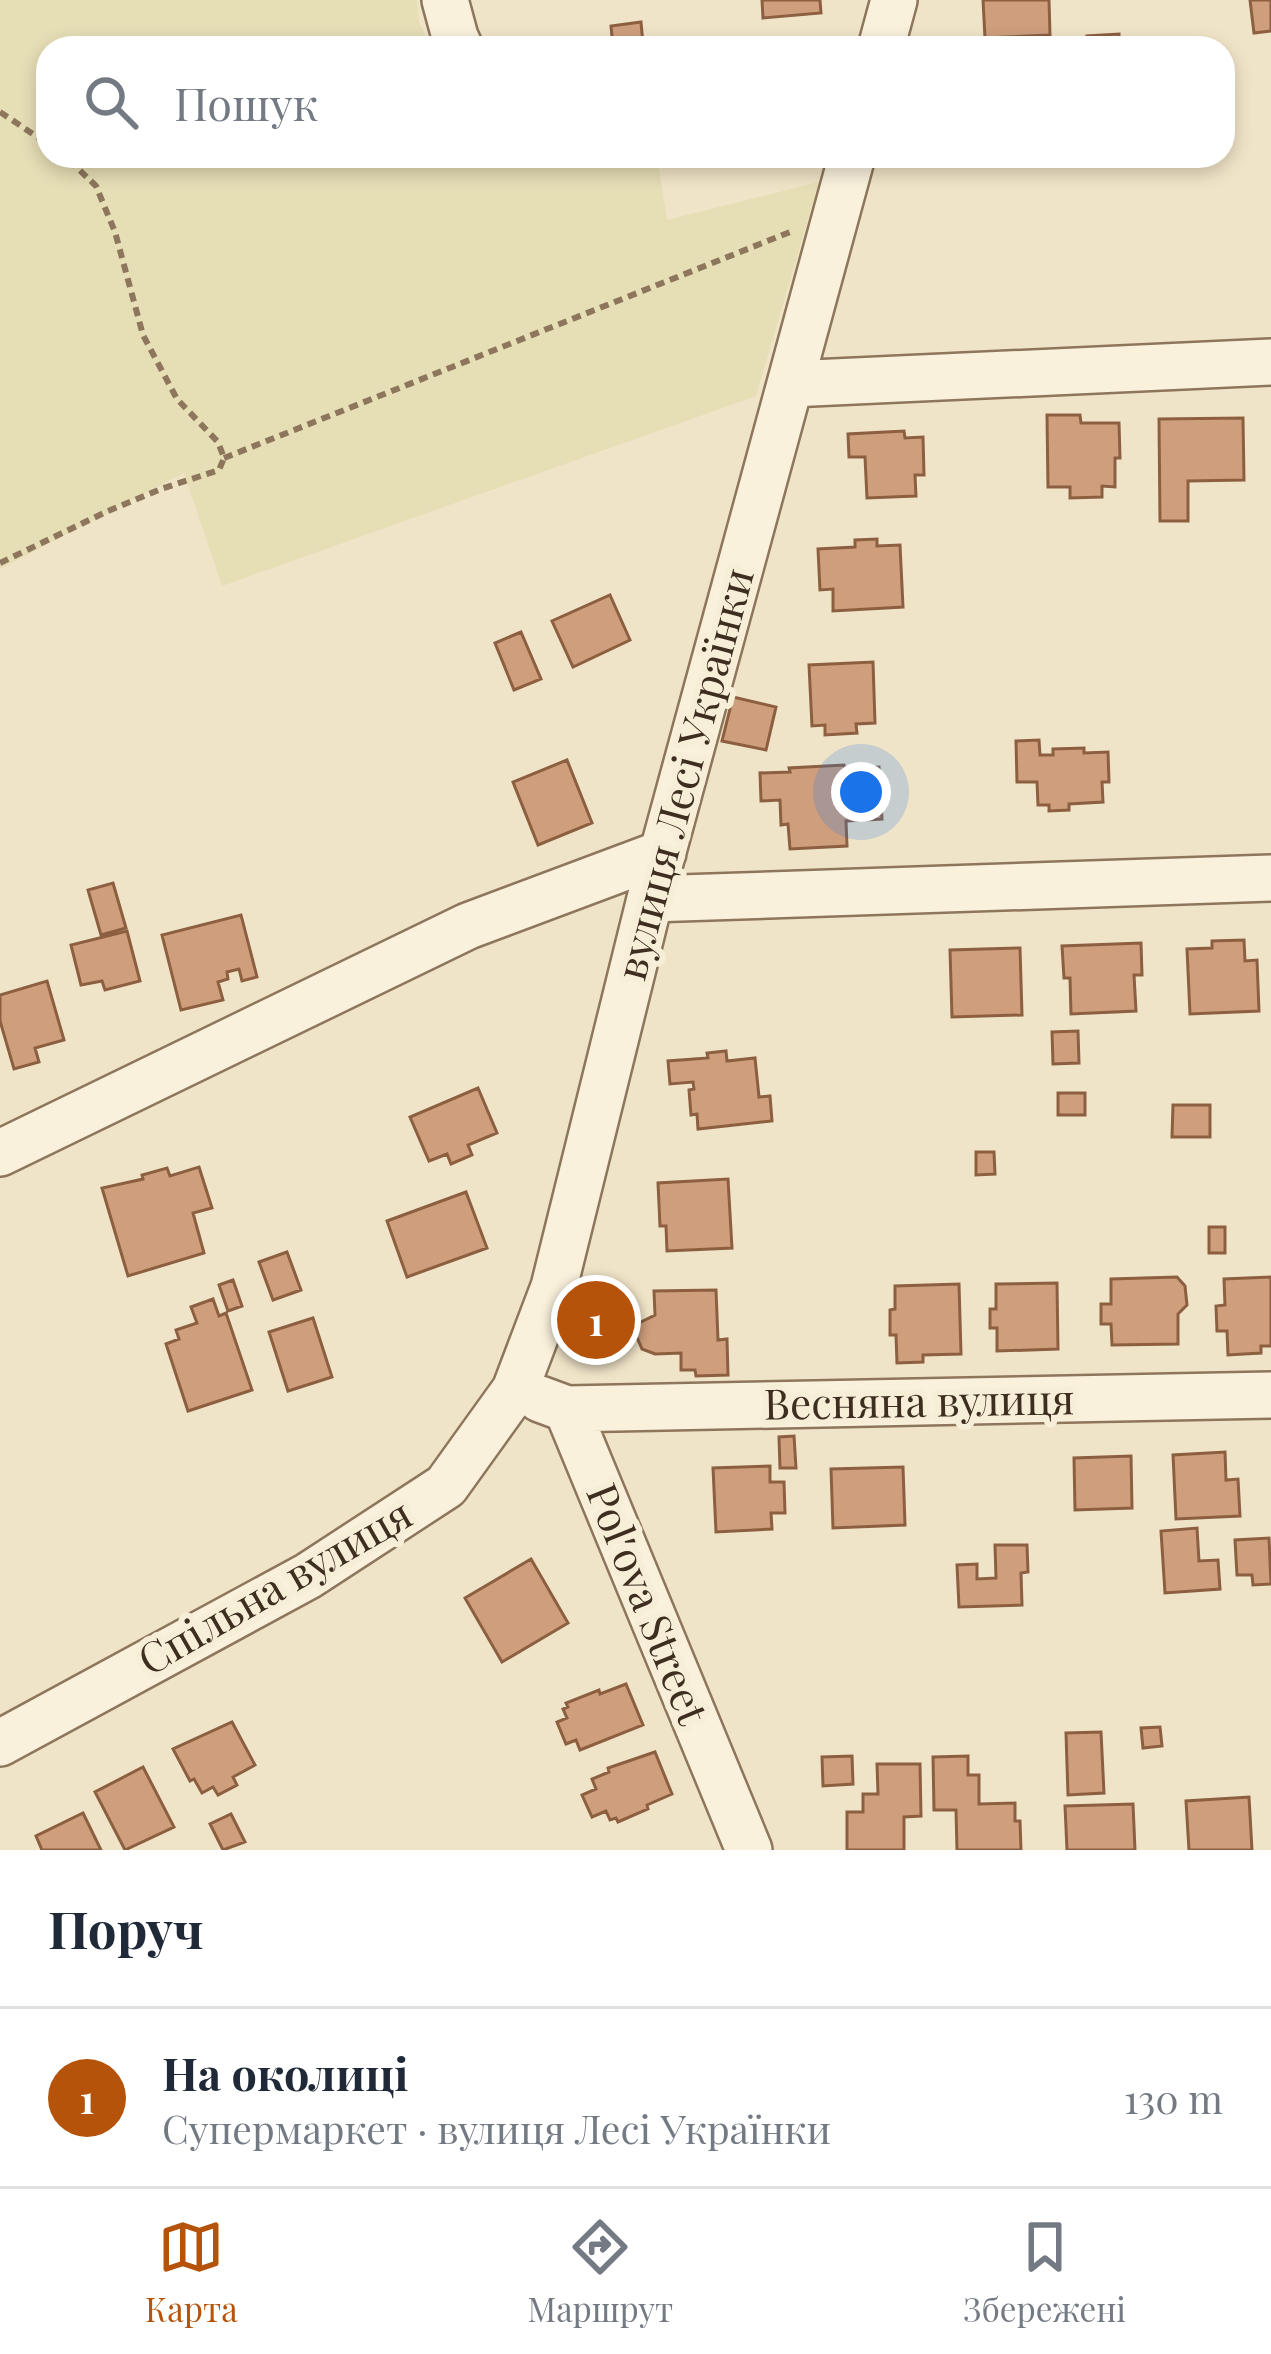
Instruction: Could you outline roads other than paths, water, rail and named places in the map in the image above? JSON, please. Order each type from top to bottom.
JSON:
[{"type":"street","points":[[445,0],[454,36]]},
{"type":"street","points":[[884,36],[894,0]]},
{"type":"street","name":"вулиця Лесі Українки","points":[[515,1390],[554,1287],[650,899],[849,168]]},
{"type":"street","points":[[790,384],[1271,362]]},
{"type":"street","points":[[0,1153],[468,926],[663,854]]},
{"type":"street","points":[[650,899],[1271,878]]},
{"type":"street","points":[[515,1390],[567,1409]]},
{"type":"street","name":"Спільна вулиця","points":[[0,1743],[308,1576],[446,1486],[515,1390]]},
{"type":"street","name":"Весняна вулиця","points":[[567,1409],[1271,1395]]},
{"type":"street","name":"Polʹova Street","points":[[567,1409],[748,1850]]},
{"type":"place","name":"На околиці","points":[[596,1320]]}]
